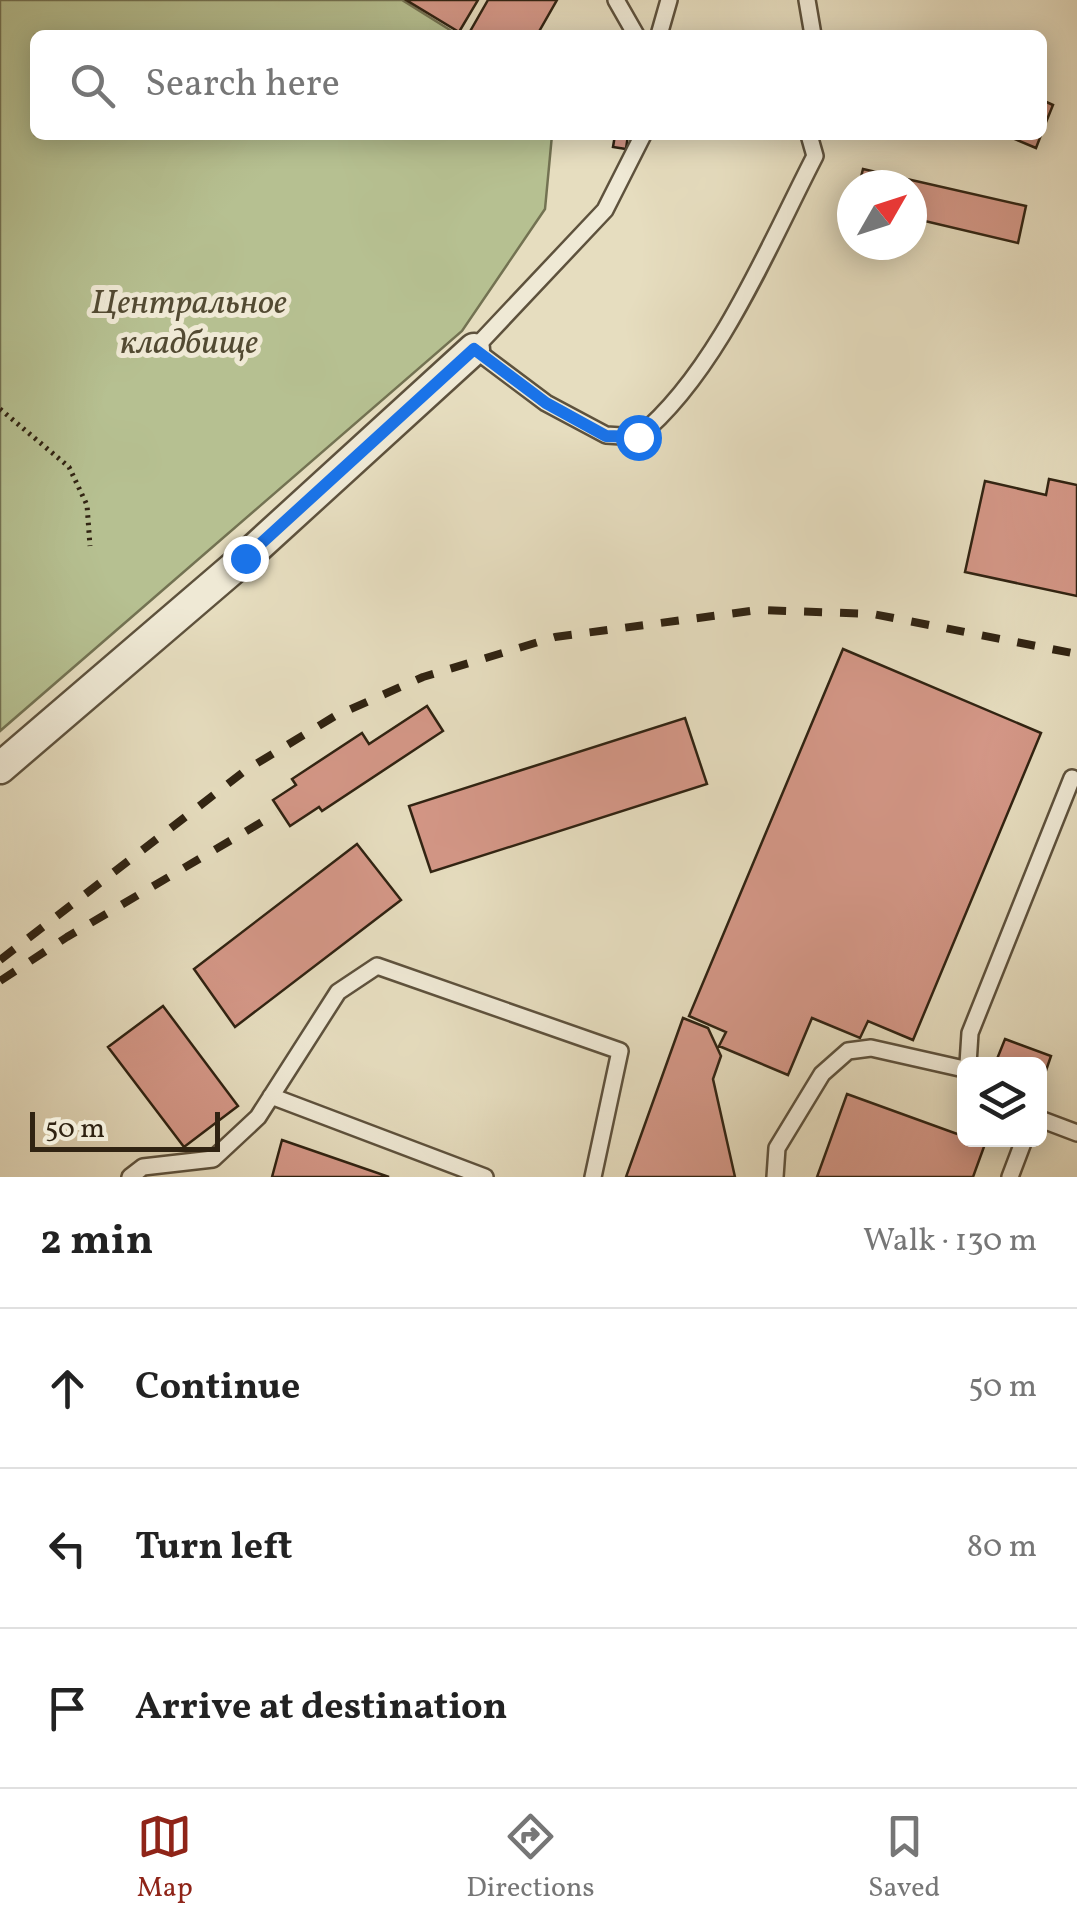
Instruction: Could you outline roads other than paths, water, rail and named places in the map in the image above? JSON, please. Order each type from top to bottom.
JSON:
[{"type":"street","points":[[0,768],[245,558],[474,349]]},
{"type":"lane","points":[[616,0],[633,30]]},
{"type":"lane","points":[[660,30],[669,0]]},
{"type":"lane","points":[[807,0],[811,30]]},
{"type":"lane","points":[[640,140],[605,210],[474,349],[546,403],[606,436],[638,437],[666,414],[730,320],[815,156],[810,140]]},
{"type":"lane","points":[[967,1057],[970,1033],[1072,778]]},
{"type":"lane","points":[[130,1177],[143,1167],[213,1159],[258,1118],[338,992],[377,966],[620,1051],[594,1177]]},
{"type":"lane","points":[[775,1177],[778,1148],[822,1074],[848,1051],[871,1048],[957,1065]]},
{"type":"lane","points":[[272,1096],[485,1177]]},
{"type":"lane","points":[[1047,1122],[1077,1133]]},
{"type":"lane","points":[[1010,1177],[1021,1147]]},
{"type":"railway","points":[[0,960],[246,770],[335,716],[423,677],[555,637],[758,610],[873,614],[1077,654]]},
{"type":"railway","points":[[0,981],[277,813]]},
{"type":"park label","name":"Центральное кладбище","points":[[189,321]]}]
